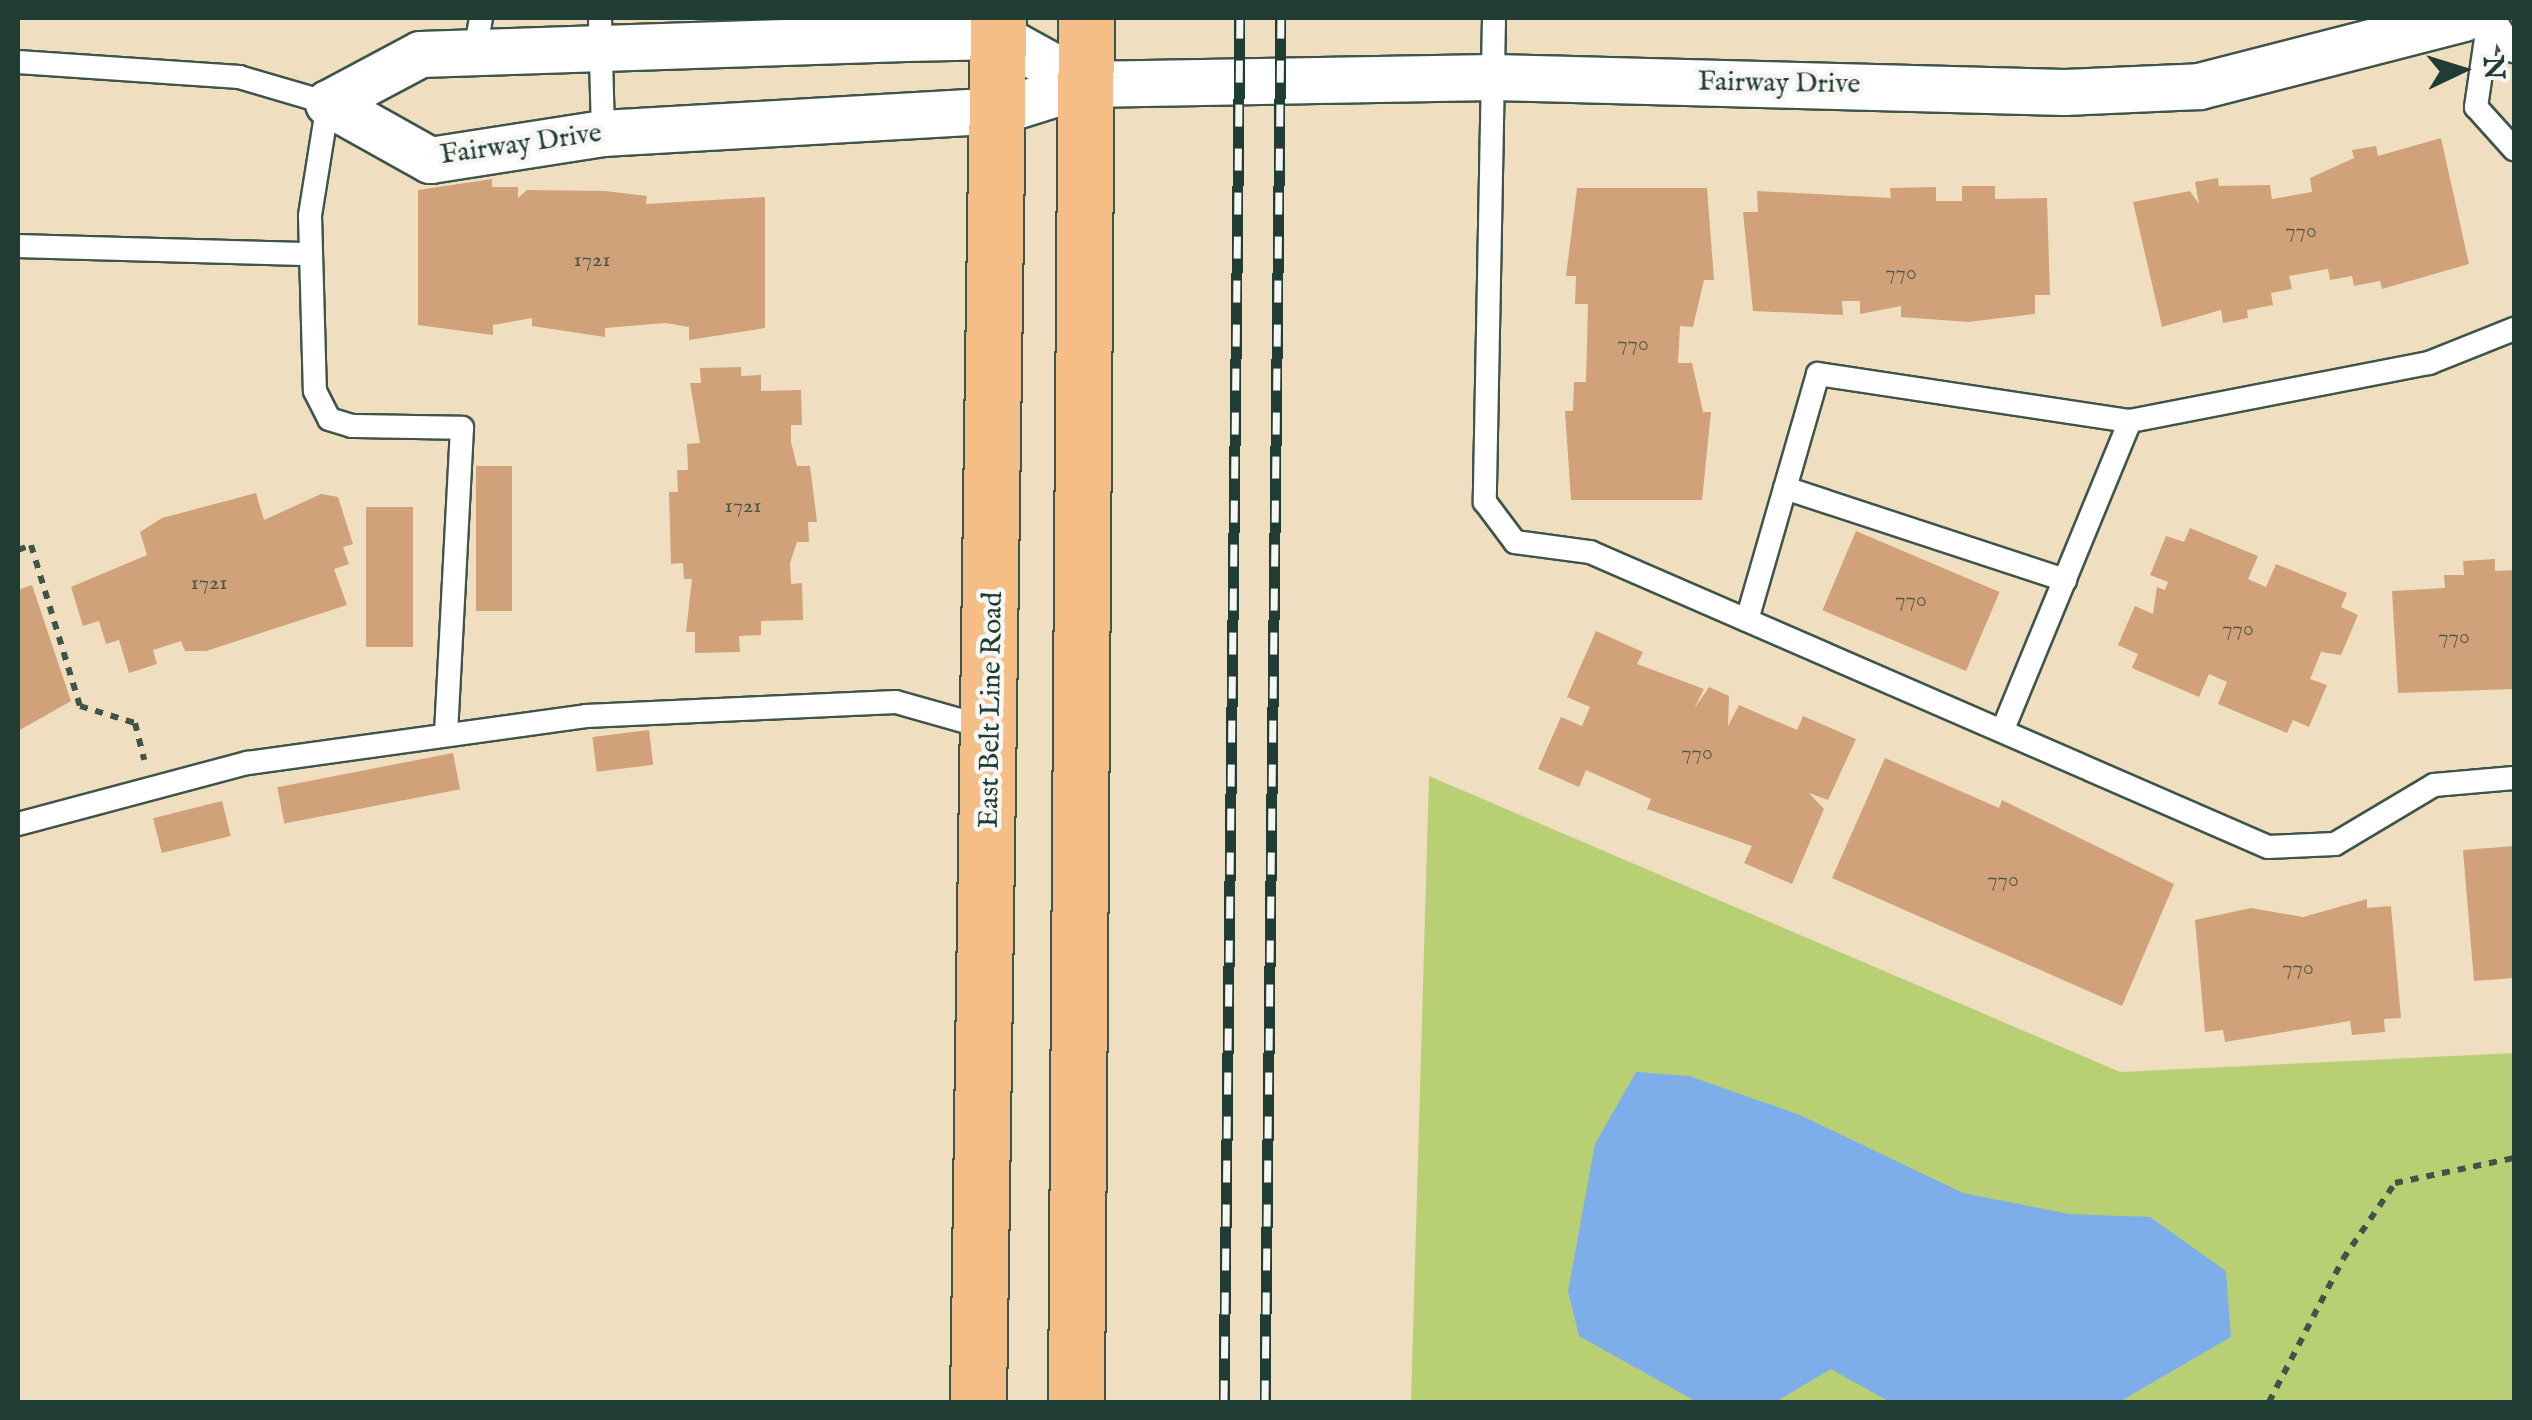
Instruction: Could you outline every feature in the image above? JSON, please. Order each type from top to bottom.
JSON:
[{"type":"main road","points":[[1076,1378],[1086,18]]},
{"type":"main road","name":"East Belt Line Road","points":[[978,1378],[1002,110],[998,27]]},
{"type":"street","name":"Fairway Drive","points":[[328,102],[430,160],[603,133],[1002,110],[1085,84],[1493,77],[2064,92],[2199,86],[2463,18]]},
{"type":"street","name":"Fairway Drive","points":[[998,27],[1085,84]]},
{"type":"street","points":[[328,102],[420,54],[478,34],[998,27]]},
{"type":"lane","points":[[1494,18],[1485,502],[1514,542],[1590,552],[2268,847],[2335,844],[2434,785],[2514,778]]},
{"type":"lane","points":[[2491,18],[2514,51]]},
{"type":"lane","points":[[2491,18],[2476,107],[2514,149]]},
{"type":"lane","points":[[600,33],[603,133]]},
{"type":"lane","points":[[18,62],[239,77],[328,102],[310,254],[315,391],[329,419],[462,428],[446,732]]},
{"type":"lane","points":[[18,246],[310,254]]},
{"type":"lane","points":[[1747,620],[1818,374],[2130,422],[2429,364],[2514,329]]},
{"type":"lane","points":[[2002,731],[2130,422]]},
{"type":"lane","points":[[1785,488],[2065,580]]},
{"type":"lane","points":[[18,824],[151,789],[446,732],[838,701],[934,709],[991,730]]},
{"type":"path","points":[[18,550],[31,546],[80,706],[135,722],[151,789]]},
{"type":"path","points":[[2269,1402],[2343,1259],[2395,1184],[2514,1158]]},
{"type":"green space","points":[[1429,776],[2120,1072],[2514,1053],[2514,1402],[1411,1402]]},
{"type":"water","points":[[1636,1072],[1689,1076],[1800,1115],[1963,1193],[2069,1214],[2150,1217],[2226,1271],[2231,1337],[2119,1402],[1890,1402],[1831,1369],[1777,1401],[1697,1402],[1579,1336],[1568,1291],[1595,1144]]},
{"type":"building","points":[[2441,138],[2469,264],[2382,289],[2380,281],[2354,286],[2352,276],[2330,280],[2328,269],[2289,276],[2292,289],[2271,293],[2273,305],[2247,310],[2248,318],[2223,323],[2221,310],[2162,327],[2133,202],[2190,191],[2199,204],[2195,182],[2218,178],[2219,186],[2270,185],[2272,199],[2312,192],[2310,178],[2354,158],[2352,150],[2376,146],[2378,156]]},
{"type":"building","points":[[492,179],[492,187],[518,187],[518,198],[527,190],[605,191],[647,196],[646,204],[765,197],[765,328],[689,340],[689,327],[666,323],[605,328],[605,337],[532,326],[532,318],[493,325],[493,335],[418,325],[418,190]]},
{"type":"building","points":[[1962,186],[1995,186],[1995,199],[2047,198],[2050,295],[2035,295],[2035,314],[1968,322],[1901,317],[1901,306],[1860,314],[1860,301],[1842,301],[1843,315],[1753,311],[1743,212],[1758,212],[1757,191],[1891,198],[1890,188],[1936,187],[1936,201],[1962,201]]},
{"type":"building","points":[[1577,188],[1707,188],[1714,280],[1704,280],[1693,327],[1680,326],[1678,363],[1692,363],[1703,412],[1711,412],[1702,500],[1571,500],[1565,411],[1573,411],[1574,382],[1586,382],[1588,304],[1575,304],[1576,276],[1566,276]]},
{"type":"building","points":[[741,367],[741,376],[761,375],[761,391],[801,390],[802,425],[791,425],[791,442],[797,466],[810,466],[817,522],[808,522],[809,542],[797,542],[790,563],[791,584],[802,583],[803,620],[761,621],[761,635],[739,636],[740,652],[695,653],[695,632],[686,632],[692,579],[684,579],[683,563],[671,564],[669,492],[678,492],[677,470],[688,470],[687,444],[700,443],[690,383],[701,383],[700,368]]},
{"type":"building","points":[[476,466],[512,466],[512,611],[476,611]]},
{"type":"building","points":[[256,493],[264,520],[321,494],[338,497],[353,544],[343,547],[349,564],[334,569],[347,605],[206,651],[185,651],[181,641],[153,650],[157,664],[129,673],[119,640],[106,644],[99,621],[83,626],[71,587],[147,555],[140,532],[162,518]]},
{"type":"building","points":[[366,507],[413,507],[413,647],[366,647]]},
{"type":"building","points":[[2190,528],[2258,556],[2248,579],[2266,587],[2276,564],[2347,593],[2341,607],[2358,615],[2341,655],[2321,652],[2310,679],[2327,685],[2309,727],[2293,720],[2287,733],[2218,704],[2227,682],[2209,674],[2199,697],[2132,668],[2138,654],[2118,645],[2135,606],[2153,614],[2157,587],[2165,590],[2168,582],[2150,575],[2166,536],[2184,542]]},
{"type":"building","points":[[1856,531],[2000,592],[1966,671],[1822,610]]},
{"type":"building","points":[[2495,559],[2495,571],[2514,570],[2514,689],[2398,693],[2392,591],[2445,588],[2444,575],[2464,575],[2463,561]]},
{"type":"building","points":[[32,585],[71,701],[18,731],[18,590]]},
{"type":"building","points":[[1596,631],[1643,652],[1637,664],[1704,689],[1694,709],[1709,687],[1729,696],[1728,726],[1739,705],[1797,730],[1803,716],[1856,739],[1828,800],[1809,793],[1824,809],[1792,884],[1744,863],[1752,846],[1647,809],[1651,799],[1586,770],[1579,787],[1538,769],[1561,717],[1582,726],[1590,707],[1567,697]]},
{"type":"building","points":[[649,730],[653,765],[597,772],[592,737]]},
{"type":"building","points":[[453,753],[460,789],[284,823],[277,787]]},
{"type":"building","points":[[1885,758],[1999,808],[2002,800],[2174,884],[2122,1006],[1832,878]]},
{"type":"building","points":[[222,801],[231,836],[162,853],[153,818]]},
{"type":"building","points":[[2514,846],[2514,978],[2474,981],[2463,850]]},
{"type":"building","points":[[2367,899],[2367,908],[2391,906],[2401,1018],[2384,1019],[2385,1032],[2352,1035],[2350,1021],[2225,1042],[2223,1030],[2205,1032],[2195,920],[2251,908],[2303,917]]},
{"type":"railway","points":[[1224,1402],[1240,18]]},
{"type":"railway","points":[[1265,1402],[1281,18]]}]
